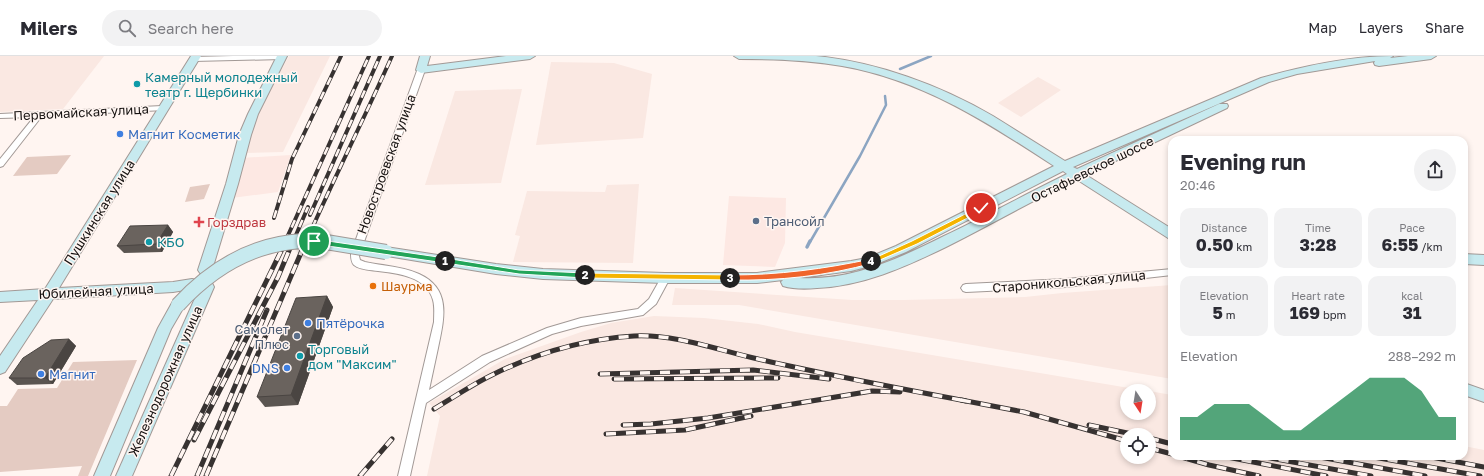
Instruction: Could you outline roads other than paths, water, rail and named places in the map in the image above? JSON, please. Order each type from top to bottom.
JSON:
[{"type":"main road","name":"Новостроевская улица","points":[[421,70],[425,56]]},
{"type":"main road","points":[[421,70],[530,56]]},
{"type":"main road","points":[[739,56],[800,58],[838,63],[907,80],[974,110],[1078,174],[1168,232]]},
{"type":"main road","name":"Остафьевское шоссе","points":[[102,476],[165,328],[178,305],[198,284],[223,267],[254,252],[292,242],[322,242],[496,269],[543,274],[665,278],[757,278],[832,270],[869,262],[886,256],[915,243],[1043,175],[1265,80],[1296,71],[1388,56]]},
{"type":"main road","name":"Остафьевское шоссе","points":[[757,278],[794,282],[823,282],[848,280],[880,272],[913,258],[1078,174],[1238,99],[1304,77],[1353,67],[1431,56]]},
{"type":"main road","points":[[192,284],[195,276],[205,270],[230,190],[245,135],[253,114],[282,57]]},
{"type":"main road","name":"Пушкинская улица","points":[[0,368],[49,294],[194,58]]},
{"type":"main road","points":[[1468,259],[1484,260]]},
{"type":"main road","name":"Железнодорожная улица","points":[[192,284],[198,288],[207,287],[215,282],[218,274],[212,270],[205,270]]},
{"type":"main road","name":"Юбилейная улица","points":[[0,296],[174,287],[192,284]]},
{"type":"main road","name":"Железнодорожная улица","points":[[124,476],[207,287]]},
{"type":"main road","points":[[1468,390],[1484,396]]},
{"type":"street","points":[[194,58],[282,57]]},
{"type":"street","name":"Новостроевская улица","points":[[421,70],[356,247],[355,259],[358,263],[367,266],[407,272],[423,280],[436,295],[440,308],[439,322],[422,400]]},
{"type":"street","name":"Первомайская улица","points":[[0,116],[162,108]]},
{"type":"street","points":[[0,164],[40,114]]},
{"type":"street","name":"Староникольская улица","points":[[966,288],[1058,284],[1168,272]]},
{"type":"street","points":[[404,476],[422,400],[486,359],[550,331],[581,322],[640,312],[646,309],[651,304],[665,278]]},
{"type":"waterway","points":[[900,69],[931,56]]},
{"type":"waterway","points":[[810,242],[860,156],[886,105],[885,96]]},
{"type":"waterway","points":[[807,247],[810,241]]},
{"type":"railway","points":[[274,218],[292,159],[341,56]]},
{"type":"railway","points":[[285,242],[369,56]]},
{"type":"railway","points":[[310,215],[380,56]]},
{"type":"railway","points":[[306,242],[392,56]]},
{"type":"railway","points":[[293,242],[308,207]]},
{"type":"railway","points":[[171,476],[286,241]]},
{"type":"railway","points":[[194,440],[278,277],[293,241]]},
{"type":"railway","points":[[206,476],[306,241]]},
{"type":"railway","points":[[197,476],[267,310]]},
{"type":"railway","points":[[434,409],[471,386],[510,366],[562,348],[598,340],[634,336],[666,337],[697,343],[758,359],[966,401]]},
{"type":"railway","points":[[600,374],[753,370],[829,379]]},
{"type":"railway","points":[[614,379],[778,378]]},
{"type":"railway","points":[[623,425],[651,424],[708,418],[872,391],[900,392]]},
{"type":"railway","points":[[961,400],[1024,412],[1120,439]]},
{"type":"railway","points":[[606,434],[685,430],[751,416]]},
{"type":"railway","points":[[1089,425],[1120,431]]},
{"type":"railway","points":[[360,476],[392,439]]},
{"type":"railway","points":[[1156,440],[1168,443]]},
{"type":"railway","points":[[1156,450],[1168,453]]},
{"type":"railway","points":[[1192,460],[1259,476]]},
{"type":"railway","points":[[1243,460],[1326,476]]},
{"type":"railway","points":[[1281,460],[1371,476]]},
{"type":"railway","points":[[1336,460],[1425,476]]},
{"type":"railway","points":[[1390,460],[1480,476]]},
{"type":"railway","points":[[1447,460],[1484,467]]},
{"type":"place","name":"Камерный молодежный театр г. Щербинки","points":[[137,84]]},
{"type":"place","name":"Магнит Косметик","points":[[120,134]]},
{"type":"place","name":"Трансойл","points":[[756,221]]},
{"type":"place","name":"Горздрав","points":[[199,222]]},
{"type":"place","name":"КБО","points":[[149,242]]},
{"type":"place","name":"Шаурма","points":[[373,286]]},
{"type":"place","name":"Пятёрочка","points":[[308,323]]},
{"type":"place","name":"Самолет Плюс","points":[[297,336]]},
{"type":"place","name":"Торговый дом \"Максим\"","points":[[300,356]]},
{"type":"place","name":"DNS","points":[[287,368]]},
{"type":"place","name":"Магнит","points":[[41,374]]}]
